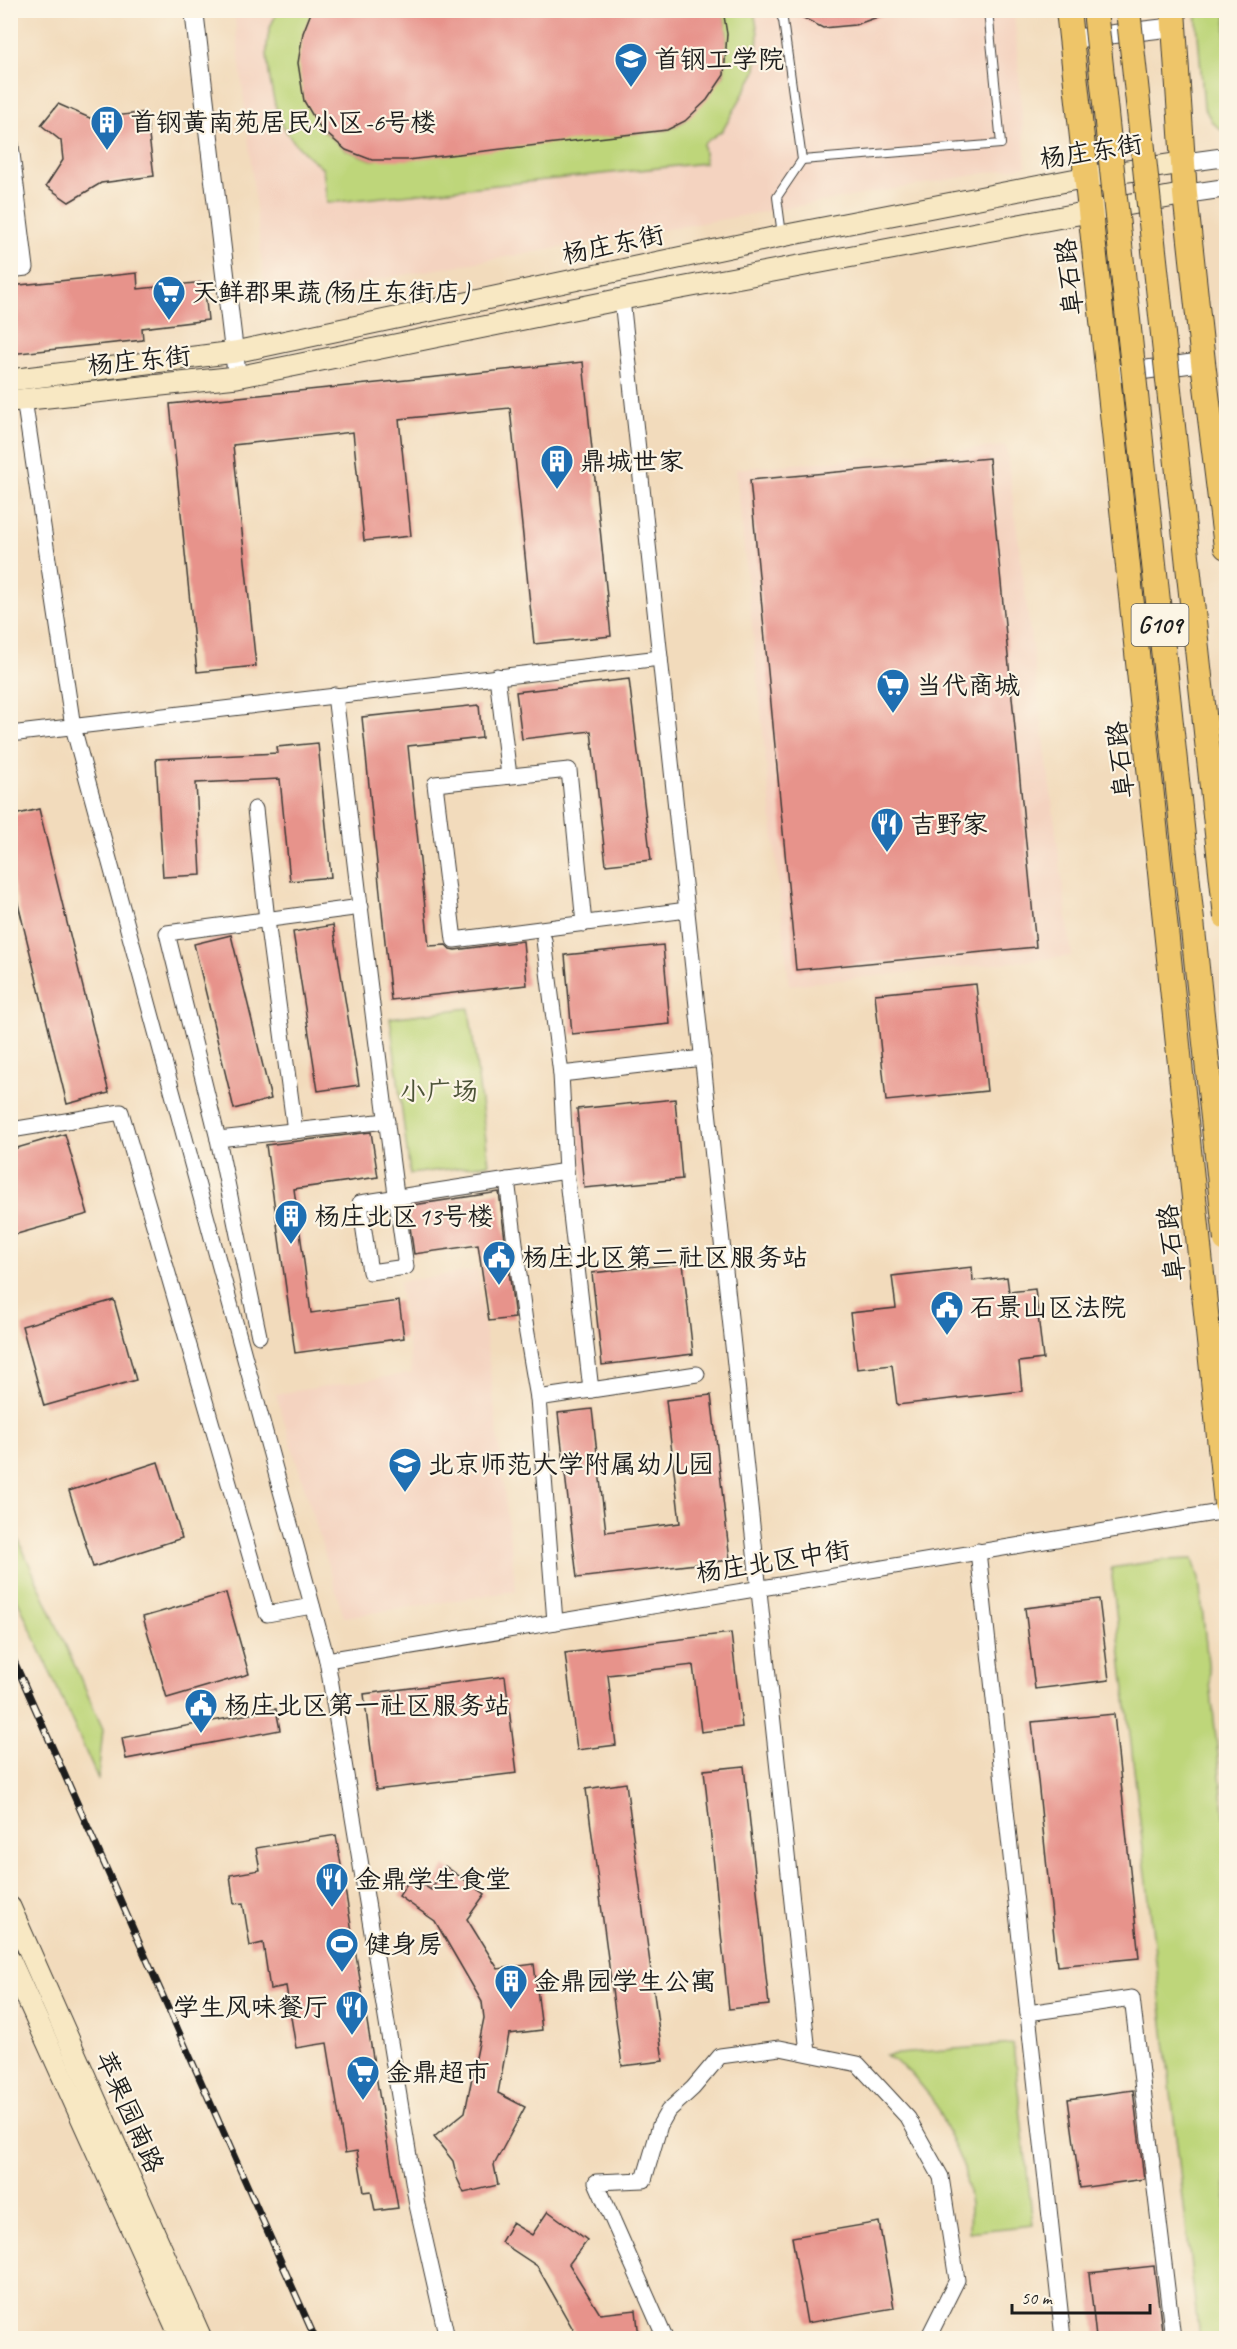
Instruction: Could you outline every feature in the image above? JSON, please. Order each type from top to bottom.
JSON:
[{"type":"main road","name":"阜石路","points":[[1068,10],[1227,1504]]},
{"type":"main road","name":"阜石路","points":[[1095,10],[1227,1240]]},
{"type":"main road","name":"G109","points":[[1128,10],[1227,917]]},
{"type":"main road","points":[[1174,19],[1185,194],[1203,362],[1227,547]]},
{"type":"main road","name":"杨庄东街","points":[[10,380],[235,352],[782,236],[1087,177],[1182,163]]},
{"type":"main road","name":"杨庄东街","points":[[17,400],[237,377],[622,299],[1185,194]]},
{"type":"main road","name":"苹果园南路","points":[[10,1907],[201,2338]]},
{"type":"main road","name":"苹果园南路","points":[[10,1960],[181,2338]]},
{"type":"street","points":[[194,10],[237,377]]},
{"type":"street","points":[[1071,39],[1174,19]]},
{"type":"street","points":[[10,136],[26,268],[10,270]]},
{"type":"street","name":"杨庄东街","points":[[1182,163],[1227,158]]},
{"type":"street","name":"杨庄东街","points":[[1185,194],[1227,188]]},
{"type":"street","points":[[622,299],[808,2053]]},
{"type":"street","points":[[1108,375],[1203,362]]},
{"type":"street","points":[[17,400],[73,727],[327,1660],[417,2205],[447,2338]]},
{"type":"street","points":[[10,734],[660,658]]},
{"type":"street","points":[[497,676],[509,776]]},
{"type":"street","points":[[335,695],[396,1197],[406,1267],[370,1272],[360,1203],[396,1197],[566,1171]]},
{"type":"street","points":[[584,924],[569,770],[435,784],[454,940],[584,924],[687,910]]},
{"type":"street","points":[[255,809],[295,1131]]},
{"type":"street","points":[[259,1336],[218,1139],[167,933],[361,907]]},
{"type":"street","points":[[544,940],[561,1074],[566,1171],[591,1390]]},
{"type":"street","points":[[561,1074],[703,1058]]},
{"type":"street","points":[[10,1128],[11,1130],[121,1112],[267,1614],[312,1606]]},
{"type":"street","points":[[218,1139],[387,1121]]},
{"type":"street","points":[[507,1180],[525,1322],[538,1398],[555,1622]]},
{"type":"street","points":[[538,1398],[697,1374]]},
{"type":"street","name":"杨庄北区中街","points":[[327,1660],[1227,1511]]},
{"type":"street","points":[[978,1551],[1063,2338]]},
{"type":"street","points":[[1028,2013],[1132,1998],[1173,2338]]},
{"type":"street","points":[[665,2338],[596,2182],[644,2180],[660,2125],[668,2111],[693,2088],[720,2056],[780,2048],[858,2064],[908,2118],[941,2177],[957,2280],[928,2338]]},
{"type":"lane","points":[[778,10],[783,20],[802,160],[777,197],[782,236]]},
{"type":"lane","points":[[802,160],[1001,144],[988,10]]},
{"type":"shaded area","name":"首钢工学院","points":[[234,11],[1014,11],[1026,166],[266,299]]},
{"type":"shaded area","name":"当代商城","points":[[1006,446],[1072,956],[789,985],[736,469]]},
{"type":"shaded area","name":"北京师范大学附属幼儿园","points":[[478,1270],[516,1591],[344,1617],[276,1394],[412,1373],[399,1282]]},
{"type":"green space","points":[[278,11],[312,11],[320,128],[346,150],[372,160],[667,130],[685,121],[724,75],[727,34],[723,11],[754,11],[758,33],[756,71],[723,130],[703,144],[705,163],[327,203],[323,169],[288,134],[280,119],[273,95],[268,67],[267,42],[270,27]]},
{"type":"green space","points":[[1196,11],[1226,11],[1226,134],[1212,122],[1204,107]]},
{"type":"green space","name":"小广场","points":[[469,1008],[489,1164],[410,1174],[390,1018]]},
{"type":"green space","points":[[11,1523],[103,1729],[98,1779],[11,1585]]},
{"type":"green space","points":[[1193,1559],[1199,1579],[1226,1831],[1226,2338],[1199,2338],[1111,1568],[1165,1560]]},
{"type":"green space","points":[[1013,2044],[1033,2225],[969,2232],[970,2204],[964,2168],[934,2101],[911,2073],[886,2055]]},
{"type":"building","points":[[312,10],[723,10],[727,34],[724,75],[707,100],[685,121],[667,130],[407,160],[372,160],[346,150],[320,128],[304,101],[298,63],[303,33]]},
{"type":"building","points":[[788,10],[889,10],[889,13],[855,25],[823,28]]},
{"type":"building","name":"首钢黄南苑居民小区-6号楼","points":[[58,104],[92,119],[146,112],[154,176],[101,183],[69,202],[46,186],[63,160],[61,141],[41,125]]},
{"type":"building","points":[[137,273],[138,289],[204,282],[208,320],[142,328],[143,340],[10,354],[10,286]]},
{"type":"building","name":"鼎城世家","points":[[583,362],[611,636],[534,644],[510,408],[399,419],[411,536],[364,541],[353,432],[233,445],[256,666],[197,672],[170,404]]},
{"type":"building","name":"当代商城","points":[[989,458],[1036,947],[796,970],[750,480]]},
{"type":"building","points":[[629,679],[651,860],[606,865],[591,731],[522,739],[516,692]]},
{"type":"building","points":[[479,705],[482,738],[408,746],[429,946],[446,945],[455,950],[523,941],[527,985],[391,1000],[362,717]]},
{"type":"building","points":[[318,743],[331,877],[290,881],[280,779],[196,783],[201,875],[163,877],[156,759],[278,753],[277,747]]},
{"type":"building","points":[[39,809],[109,1093],[67,1104],[10,871],[10,816]]},
{"type":"building","points":[[333,925],[359,1085],[318,1091],[293,932]]},
{"type":"building","points":[[231,935],[271,1099],[234,1109],[194,944]]},
{"type":"building","points":[[663,945],[670,1024],[572,1034],[565,955]]},
{"type":"building","points":[[976,984],[987,1091],[886,1101],[875,994]]},
{"type":"building","points":[[675,1099],[682,1179],[584,1188],[577,1109]]},
{"type":"building","name":"杨庄北区13号楼","points":[[371,1132],[378,1177],[294,1189],[311,1313],[399,1301],[404,1338],[295,1353],[266,1145]]},
{"type":"building","points":[[65,1134],[88,1214],[10,1236],[10,1150]]},
{"type":"building","name":"杨庄北区第二社区服务站","points":[[499,1192],[515,1318],[489,1321],[478,1245],[414,1254],[407,1206]]},
{"type":"building","points":[[683,1263],[693,1354],[602,1365],[592,1273]]},
{"type":"building","name":"石景山区法院","points":[[972,1267],[973,1281],[1007,1277],[1009,1292],[1035,1289],[1043,1359],[1019,1362],[1022,1391],[897,1405],[892,1365],[857,1369],[850,1313],[896,1308],[892,1276]]},
{"type":"building","points":[[114,1300],[136,1380],[44,1406],[22,1326]]},
{"type":"building","points":[[711,1395],[730,1560],[577,1578],[558,1413],[592,1409],[606,1532],[680,1523],[666,1400]]},
{"type":"building","points":[[158,1462],[182,1538],[93,1567],[69,1491]]},
{"type":"building","points":[[226,1593],[249,1674],[167,1698],[143,1617]]},
{"type":"building","points":[[1099,1599],[1109,1680],[1035,1689],[1025,1608]]},
{"type":"building","points":[[731,1633],[742,1727],[701,1732],[693,1665],[608,1675],[616,1745],[577,1750],[565,1653]]},
{"type":"building","points":[[505,1676],[517,1773],[376,1790],[364,1694]]},
{"type":"building","name":"杨庄北区第一社区服务站","points":[[276,1709],[280,1730],[126,1759],[122,1738]]},
{"type":"building","points":[[1114,1714],[1139,1958],[1057,1966],[1032,1722]]},
{"type":"building","points":[[744,1766],[769,2005],[729,2009],[704,1770]]},
{"type":"building","points":[[626,1783],[663,2061],[622,2066],[586,1789]]},
{"type":"building","points":[[336,1835],[398,2208],[375,2211],[371,2191],[364,2192],[357,2151],[345,2153],[327,2043],[296,2048],[286,1986],[270,1989],[263,1943],[250,1946],[243,1903],[234,1904],[230,1875],[260,1870],[256,1848]]},
{"type":"building","name":"金鼎园学生公寓","points":[[445,1866],[485,1894],[467,1919],[498,1969],[534,1964],[542,2030],[509,2034],[498,2093],[525,2107],[494,2165],[498,2185],[464,2193],[453,2161],[434,2137],[465,2112],[484,2018],[482,2002],[435,1921],[399,1896],[411,1877],[431,1890]]},
{"type":"building","points":[[1133,2090],[1144,2179],[1080,2188],[1068,2099]]},
{"type":"building","points":[[548,2211],[587,2240],[569,2264],[600,2314],[636,2310],[639,2338],[578,2338],[537,2266],[501,2242],[512,2223],[532,2235]]},
{"type":"building","points":[[879,2222],[894,2308],[807,2323],[792,2237]]},
{"type":"building","points":[[1154,2266],[1163,2338],[1096,2338],[1089,2273]]},
{"type":"railway","points":[[10,1652],[315,2338]]},
{"type":"place","name":"首钢工学院","points":[[631,88]]},
{"type":"place","name":"首钢黄南苑居民小区-6号楼","points":[[107,151]]},
{"type":"place","name":"天鲜郡果蔬(杨庄东街店)","points":[[169,321]]},
{"type":"place","name":"鼎城世家","points":[[557,490]]},
{"type":"place","name":"当代商城","points":[[893,714]]},
{"type":"place","name":"吉野家","points":[[887,853]]},
{"type":"place","name":"杨庄北区13号楼","points":[[291,1245]]},
{"type":"place","name":"杨庄北区第二社区服务站","points":[[499,1286]]},
{"type":"place","name":"石景山区法院","points":[[947,1336]]},
{"type":"place","name":"北京师范大学附属幼儿园","points":[[405,1493]]},
{"type":"place","name":"杨庄北区第一社区服务站","points":[[201,1734]]},
{"type":"place","name":"金鼎学生食堂","points":[[332,1908]]},
{"type":"place","name":"健身房","points":[[342,1973]]},
{"type":"place","name":"金鼎园学生公寓","points":[[511,2010]]},
{"type":"place","name":"学生风味餐厅","points":[[352,2036]]},
{"type":"place","name":"金鼎超市","points":[[363,2101]]}]
